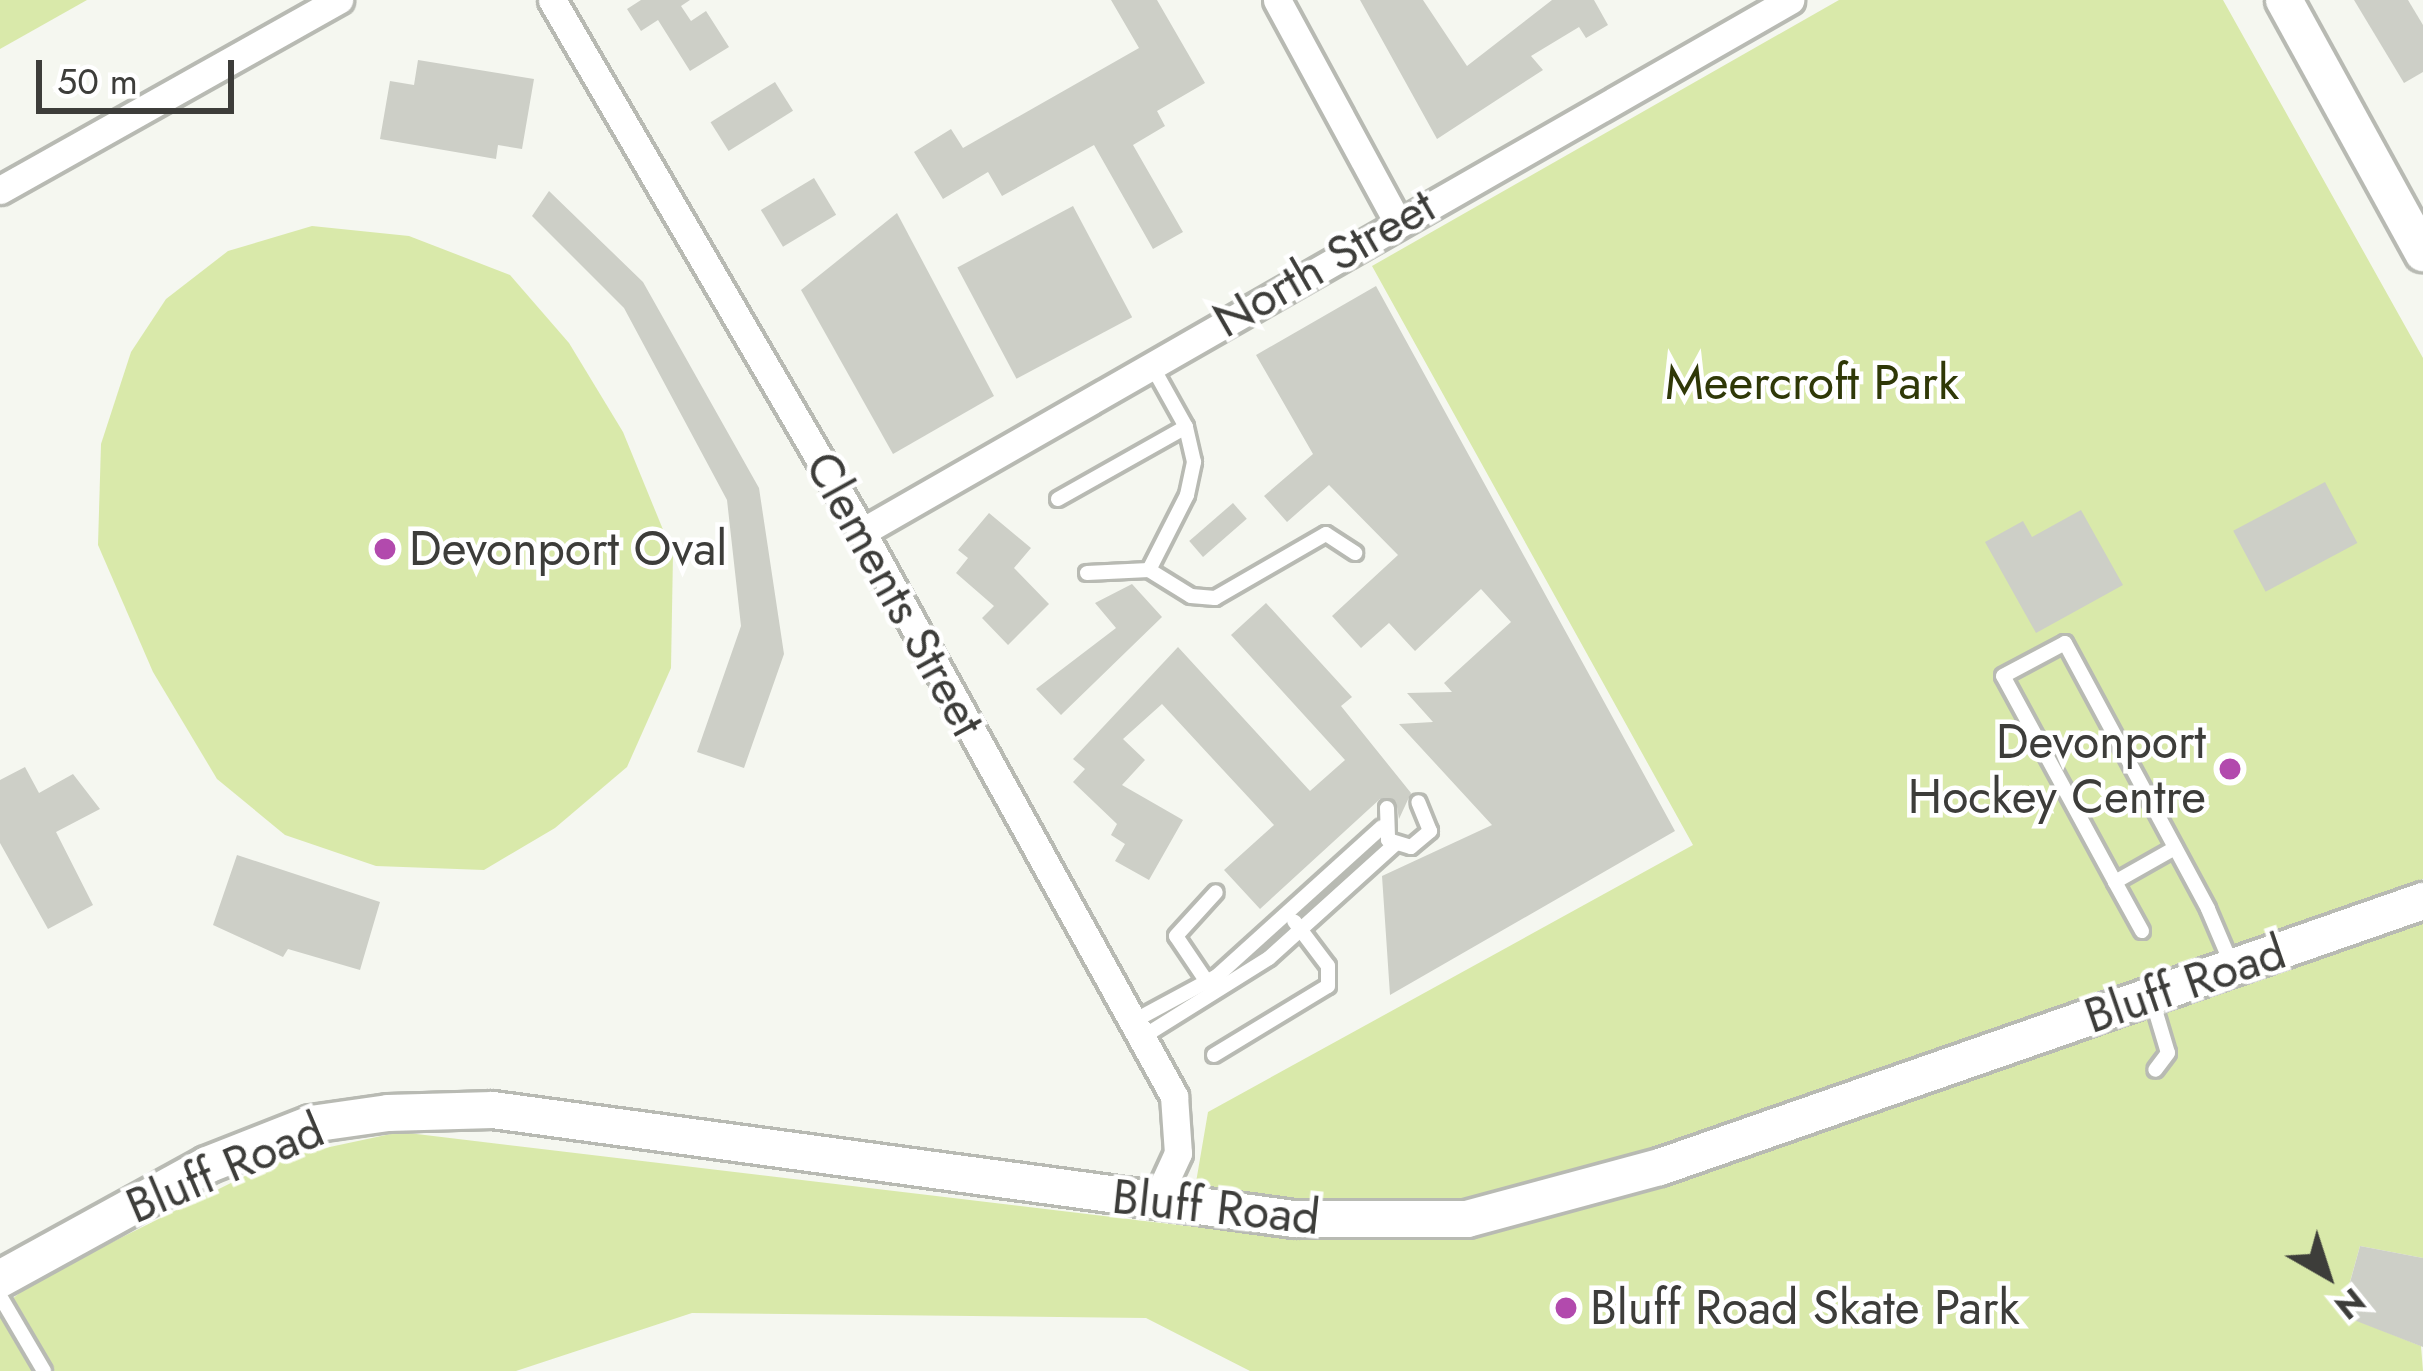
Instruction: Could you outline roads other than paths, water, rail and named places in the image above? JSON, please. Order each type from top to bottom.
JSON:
[{"type":"street","points":[[0,190],[338,0]]},
{"type":"street","name":"Clements Street","points":[[551,0],[862,532],[1174,1096],[1178,1153],[1156,1203]]},
{"type":"street","points":[[1277,0],[1397,221]]},
{"type":"street","name":"North Street","points":[[862,532],[1397,221],[1790,0]]},
{"type":"street","points":[[2284,0],[2423,253]]},
{"type":"street","name":"Bluff Road","points":[[1,1280],[207,1165],[311,1124],[388,1113],[493,1110],[1294,1219],[1467,1219],[1660,1167],[2423,902]]},
{"type":"lane","points":[[1149,570],[1187,495],[1194,462],[1186,427],[1151,364]]},
{"type":"lane","points":[[1058,499],[1186,427]]},
{"type":"lane","points":[[1087,573],[1149,570],[1191,596],[1215,598],[1326,534],[1355,553]]},
{"type":"lane","points":[[2142,931],[2003,676],[2065,643],[2233,968]]},
{"type":"lane","points":[[1137,1030],[1221,994],[1394,845],[1419,844],[1430,831],[1418,802]]},
{"type":"lane","points":[[1137,1030],[1207,982],[1288,914],[1382,826],[1387,808]]},
{"type":"lane","points":[[1382,826],[1394,845]]},
{"type":"lane","points":[[2115,882],[2175,848]]},
{"type":"lane","points":[[1207,982],[1176,936],[1216,892]]},
{"type":"lane","points":[[1214,1055],[1328,986],[1328,966],[1288,914]]},
{"type":"lane","points":[[2151,996],[2168,1053],[2156,1070]]},
{"type":"lane","points":[[1,1280],[44,1371]]},
{"type":"place","name":"Devonport Oval","points":[[385,549]]},
{"type":"place","name":"Devonport Hockey Centre","points":[[2230,769]]},
{"type":"place","name":"Bluff Road Skate Park","points":[[1566,1308]]},
{"type":"park label","name":"Meercroft Park","points":[[1812,383]]}]
